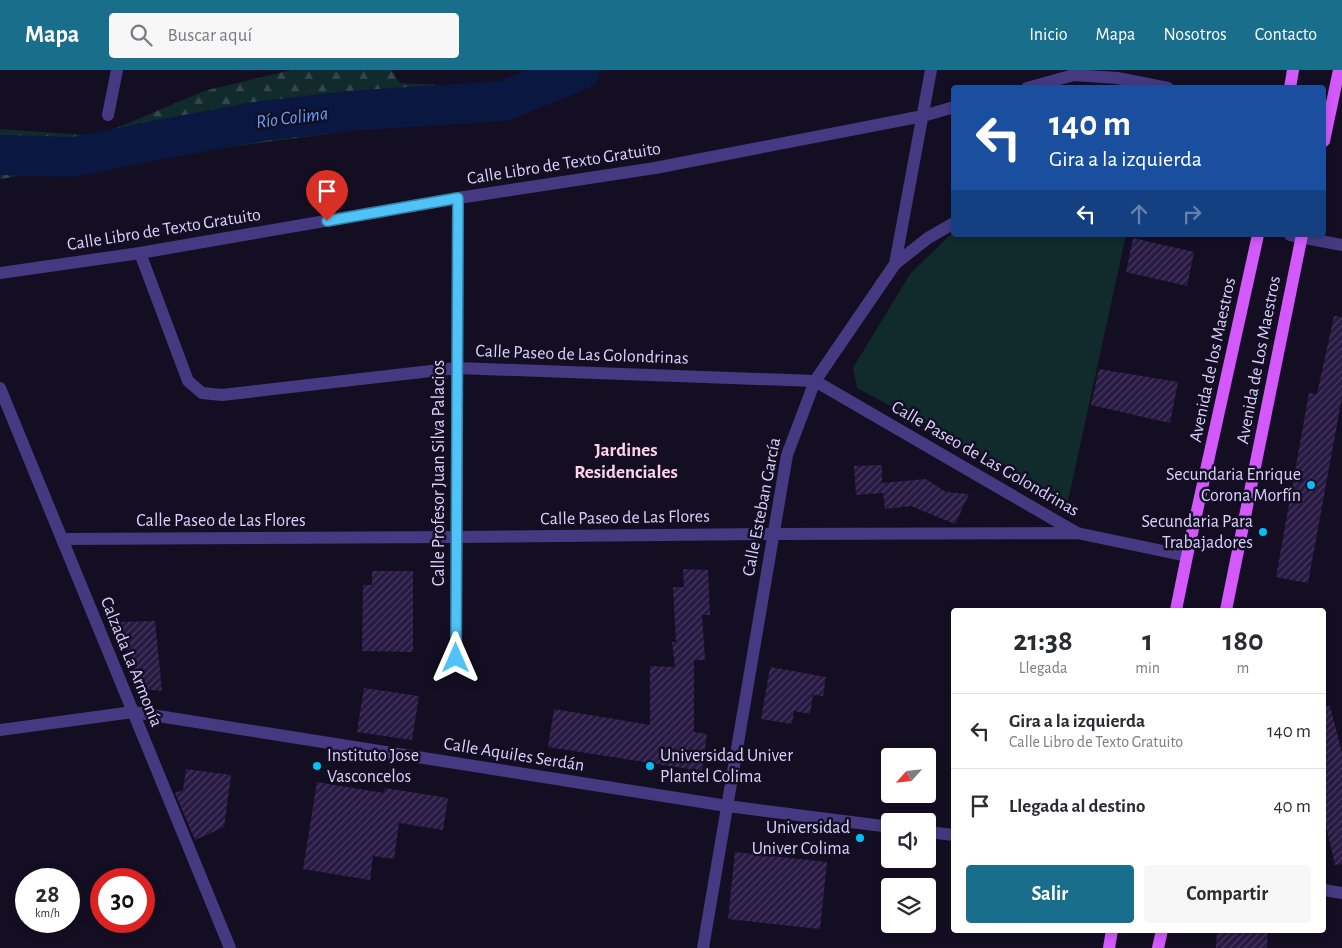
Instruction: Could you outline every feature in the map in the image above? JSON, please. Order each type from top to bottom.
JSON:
[{"type":"main road","points":[[1290,85],[1293,70]]},
{"type":"main road","points":[[1326,114],[1339,70]]},
{"type":"main road","name":"Avenida de los Maestros","points":[[1176,608],[1258,237]]},
{"type":"main road","name":"Avenida de Los Maestros","points":[[1226,608],[1298,237]]},
{"type":"main road","points":[[1108,948],[1111,933]]},
{"type":"main road","points":[[1158,948],[1161,933]]},
{"type":"street","points":[[108,115],[117,70]]},
{"type":"street","name":"Calle Esteban García","points":[[702,948],[787,455],[815,381],[895,264],[931,70]]},
{"type":"street","points":[[1038,85],[1074,75],[1117,78],[1153,85]]},
{"type":"street","name":"Calle Libro de Texto Gratuito","points":[[0,273],[140,253],[458,198],[655,168],[923,116],[951,108]]},
{"type":"street","name":"Calle Profesor Juan Silva Palacios","points":[[456,658],[458,198]]},
{"type":"street","points":[[895,264],[928,238],[951,225]]},
{"type":"street","points":[[1303,237],[1342,245]]},
{"type":"street","name":"Calle Paseo de Las Golondrinas","points":[[140,253],[188,381],[202,393],[222,395],[457,368],[815,381],[1077,533]]},
{"type":"street","name":"Calzada La Armonía","points":[[0,388],[230,948]]},
{"type":"street","name":"Calle Paseo de Las Flores","points":[[62,539],[1077,533],[1187,556]]},
{"type":"street","name":"Calle Aquiles Serdán","points":[[0,730],[133,712],[727,806],[881,826]]},
{"type":"street","points":[[936,833],[951,835]]},
{"type":"street","points":[[1326,890],[1342,893]]},
{"type":"green space","points":[[291,70],[392,70],[400,83],[462,86],[476,114],[0,179],[0,129],[98,136],[204,91]]},
{"type":"green space","points":[[950,235],[951,237],[1126,237],[1068,501],[857,388],[853,368],[910,274]]},
{"type":"building","points":[[1133,238],[1194,252],[1187,286],[1126,272]]},
{"type":"building","points":[[1334,316],[1342,317],[1342,397],[1308,583],[1276,577],[1309,393],[1317,394]]},
{"type":"building","points":[[1099,369],[1178,382],[1170,423],[1091,405]]},
{"type":"building","points":[[882,465],[882,483],[926,479],[946,492],[969,494],[955,524],[911,506],[885,509],[883,493],[856,495],[854,466]]},
{"type":"building","points":[[683,569],[708,570],[710,615],[702,615],[705,660],[694,660],[694,732],[707,734],[702,771],[548,747],[554,709],[650,725],[650,666],[675,667],[672,642],[676,642],[673,587],[684,587]]},
{"type":"building","points":[[372,571],[413,571],[413,652],[362,651],[363,585],[372,585]]},
{"type":"building","points":[[155,621],[162,691],[142,689],[116,622]]},
{"type":"building","points":[[770,667],[826,677],[823,696],[813,695],[810,714],[794,711],[792,724],[761,719]]},
{"type":"building","points":[[364,688],[419,696],[412,740],[357,732]]},
{"type":"building","points":[[1330,706],[1342,753],[1342,864],[1335,865],[1326,827],[1326,707]]},
{"type":"building","points":[[186,769],[231,775],[224,827],[195,840],[175,793],[183,790]]},
{"type":"building","name":"Instituto Jose Vasconcelos","points":[[317,782],[384,793],[385,788],[448,798],[443,830],[399,823],[394,859],[373,856],[370,880],[303,869]]},
{"type":"building","points":[[735,852],[827,862],[820,929],[728,919]]},
{"type":"building","points":[[1217,933],[1268,933],[1267,948],[1216,948]]},
{"type":"waterway","name":"Río Colima","points":[[0,155],[74,157],[255,122],[348,111],[504,101],[580,70]]},
{"type":"place","name":"Secundaria Enrique Corona Morfín","points":[[1311,485]]},
{"type":"place","name":"Secundaria Para Trabajadores","points":[[1263,532]]},
{"type":"place","name":"Instituto Jose Vasconcelos","points":[[317,766]]},
{"type":"place","name":"Universidad Univer Plantel Colima","points":[[650,766]]},
{"type":"place","name":"Universidad Univer Colima","points":[[860,838]]},
{"type":"district","name":"Jardines Residenciales","points":[[626,461]]},
{"type":"route","points":[[327,221],[458,198],[456,658]]}]
